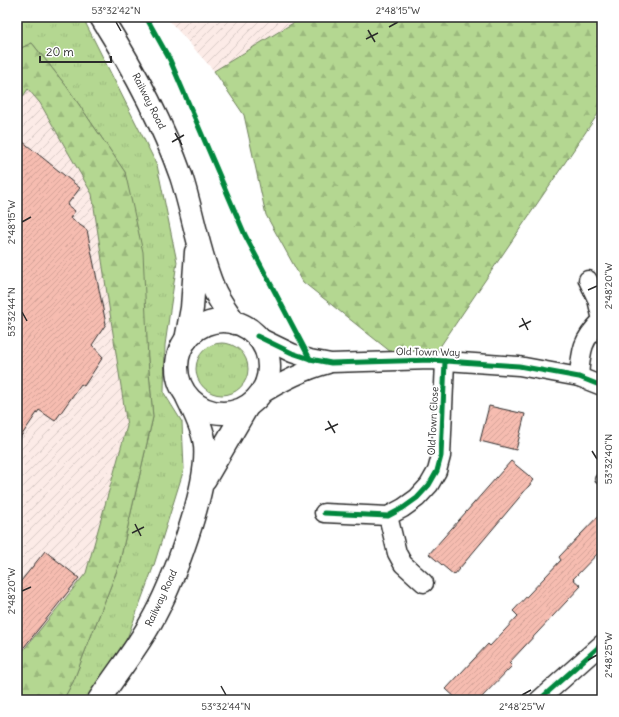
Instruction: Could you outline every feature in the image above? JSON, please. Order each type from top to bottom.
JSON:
[{"type":"main road","name":"Railway Road","points":[[101,17],[146,92],[167,137],[181,177],[197,237],[213,288],[235,323]]},
{"type":"main road","name":"Railway Road","points":[[186,340],[196,270],[197,237]]},
{"type":"main road","points":[[221,321],[235,323],[246,328],[257,336],[264,346],[268,357],[269,369],[267,382],[253,402],[235,412],[222,414],[209,412],[197,406],[187,397],[179,384],[177,369],[178,354],[186,340],[195,330],[208,324],[221,321]]},
{"type":"main road","name":"Railway Road","points":[[99,700],[150,624],[179,559],[202,485],[205,463],[205,444],[201,427],[187,397]]},
{"type":"main road","name":"Railway Road","points":[[202,485],[253,402]]},
{"type":"street","points":[[579,377],[581,352],[588,334],[602,320],[597,299],[588,280]]},
{"type":"street","name":"Old Town Way","points":[[257,336],[292,353],[310,359],[331,363],[444,360],[519,366],[579,377],[602,386]]},
{"type":"street","name":"Old Town Close","points":[[388,516],[417,498],[437,471],[441,456],[444,360]]},
{"type":"street","name":"Old Town Way","points":[[253,402],[281,382],[296,374],[331,363]]},
{"type":"street","points":[[324,513],[388,516],[397,553],[403,564],[424,583]]},
{"type":"street","points":[[539,700],[602,644]]},
{"type":"shaded area","points":[[166,17],[303,17],[214,71]]},
{"type":"shaded area","points":[[28,88],[40,103],[92,194],[127,426],[86,573],[17,658],[17,105]]},
{"type":"green space","points":[[17,17],[83,18],[157,165],[177,262],[165,345],[164,393],[182,422],[184,469],[154,565],[125,644],[99,700],[63,700],[73,682],[119,565],[153,417],[148,360],[125,172],[67,87],[32,43],[17,50]]},
{"type":"green space","points":[[303,17],[602,17],[602,108],[431,360],[401,360],[303,282],[266,215],[244,115],[214,71]]},
{"type":"green space","points":[[32,43],[67,87],[125,172],[143,252],[148,360],[153,417],[119,565],[73,682],[63,700],[17,700],[17,658],[86,573],[127,426],[92,194],[40,103],[28,89],[17,105],[17,50]]},
{"type":"green space","points":[[217,343],[227,343],[237,347],[244,354],[248,364],[248,374],[244,384],[237,391],[227,395],[217,395],[207,391],[200,384],[196,374],[196,364],[200,354],[207,347]]},
{"type":"building","points":[[17,137],[80,188],[67,205],[75,211],[70,218],[87,230],[106,324],[92,345],[103,357],[84,386],[81,384],[55,421],[39,410],[17,442]]},
{"type":"building","points":[[489,406],[525,414],[516,450],[480,441]]},
{"type":"building","points":[[511,461],[534,480],[454,575],[429,554]]},
{"type":"building","points":[[602,512],[602,549],[573,579],[581,586],[509,663],[512,666],[479,700],[458,700],[446,689],[488,644],[490,646],[518,616],[513,611],[561,560],[559,557]]},
{"type":"building","points":[[45,551],[79,578],[17,656],[17,586]]},
{"type":"cycle path","points":[[146,17],[170,60],[245,235],[310,359]]},
{"type":"cycle path","points":[[257,336],[292,353],[310,359],[331,363],[431,360],[519,366],[579,377],[602,386]]},
{"type":"cycle path","points":[[324,513],[388,516],[417,498],[429,485],[437,471],[441,456],[445,361]]},
{"type":"cycle path","points":[[539,700],[602,644]]}]
